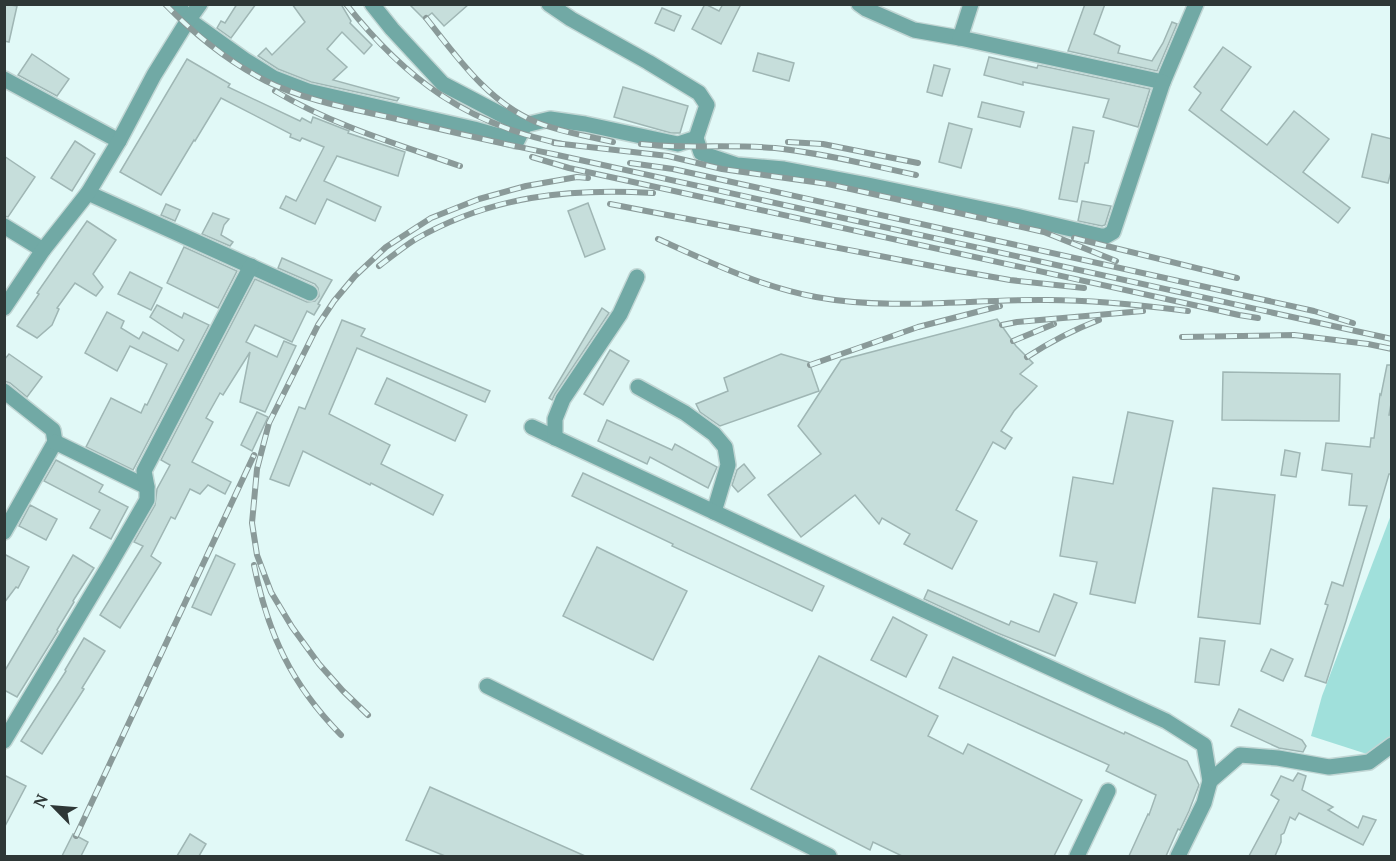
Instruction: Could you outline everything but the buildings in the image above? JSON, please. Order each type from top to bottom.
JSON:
[{"type":"street","points":[[177,4],[189,20],[245,60],[274,78],[308,91],[517,141],[525,125]]},
{"type":"street","points":[[4,308],[43,250],[88,193],[154,75],[200,4]]},
{"type":"street","points":[[372,4],[443,84],[508,118],[525,125],[550,119],[585,124],[678,144],[696,138]]},
{"type":"street","points":[[549,4],[699,93],[708,105],[696,138],[701,153],[737,165],[784,169],[847,181],[1016,216],[1101,237],[1113,232],[1163,82],[1196,4]]},
{"type":"street","points":[[859,4],[914,30],[1163,82]]},
{"type":"street","points":[[960,38],[971,4]]},
{"type":"street","points":[[4,78],[119,141]]},
{"type":"street","points":[[88,193],[310,293]]},
{"type":"street","points":[[4,226],[43,250]]},
{"type":"street","points":[[4,741],[147,500],[144,471],[251,266]]},
{"type":"street","points":[[555,438],[555,419],[563,399],[620,314],[637,277]]},
{"type":"street","points":[[638,387],[685,413],[714,434],[725,447],[728,465],[714,512]]},
{"type":"street","points":[[4,391],[53,430],[55,442],[4,532]]},
{"type":"street","points":[[532,427],[945,620],[1166,720],[1204,745],[1210,781],[1204,803],[1178,856]]},
{"type":"street","points":[[55,442],[147,487]]},
{"type":"street","points":[[487,686],[829,856]]},
{"type":"street","points":[[1210,781],[1240,754],[1329,767],[1369,762],[1392,745]]},
{"type":"street","points":[[1077,856],[1108,791]]},
{"type":"shaded area","points":[[1391,515],[1391,737],[1370,755],[1311,736],[1322,696]]},
{"type":"railway","points":[[165,4],[212,47],[252,73],[281,88],[326,103],[1392,339]]},
{"type":"railway","points":[[346,4],[392,55],[441,95],[497,124],[562,144]]},
{"type":"railway","points":[[426,18],[475,77],[503,103],[536,122],[613,142]]},
{"type":"railway","points":[[275,91],[342,124],[460,166]]},
{"type":"railway","points":[[788,142],[823,144],[918,163]]},
{"type":"railway","points":[[554,143],[668,156],[722,169],[828,184],[1044,232],[1116,261]]},
{"type":"railway","points":[[641,144],[741,146],[793,150],[916,175]]},
{"type":"railway","points":[[532,157],[569,168],[1258,318]]},
{"type":"railway","points":[[630,163],[673,169],[1314,311],[1353,323]]},
{"type":"railway","points":[[368,715],[319,664],[292,627],[271,592],[257,555],[252,523],[257,469],[269,423],[318,325],[355,276],[386,247],[431,218],[479,199],[526,186],[577,177],[588,178]]},
{"type":"railway","points":[[379,266],[416,239],[444,224],[502,204],[561,194],[653,193]]},
{"type":"railway","points":[[610,204],[953,270],[1010,280],[1084,288]]},
{"type":"railway","points":[[1074,238],[1237,278]]},
{"type":"railway","points":[[658,239],[716,265],[775,287],[844,301],[902,304],[1065,300],[1188,311]]},
{"type":"railway","points":[[810,365],[918,327],[1000,306]]},
{"type":"railway","points":[[1002,325],[1143,311]]},
{"type":"railway","points":[[1027,357],[1044,346],[1099,320]]},
{"type":"railway","points":[[1013,341],[1054,324]]},
{"type":"railway","points":[[1182,337],[1294,335],[1392,349]]},
{"type":"railway","points":[[76,836],[254,455]]},
{"type":"railway","points":[[254,565],[266,614],[284,657],[308,697],[341,735]]}]
